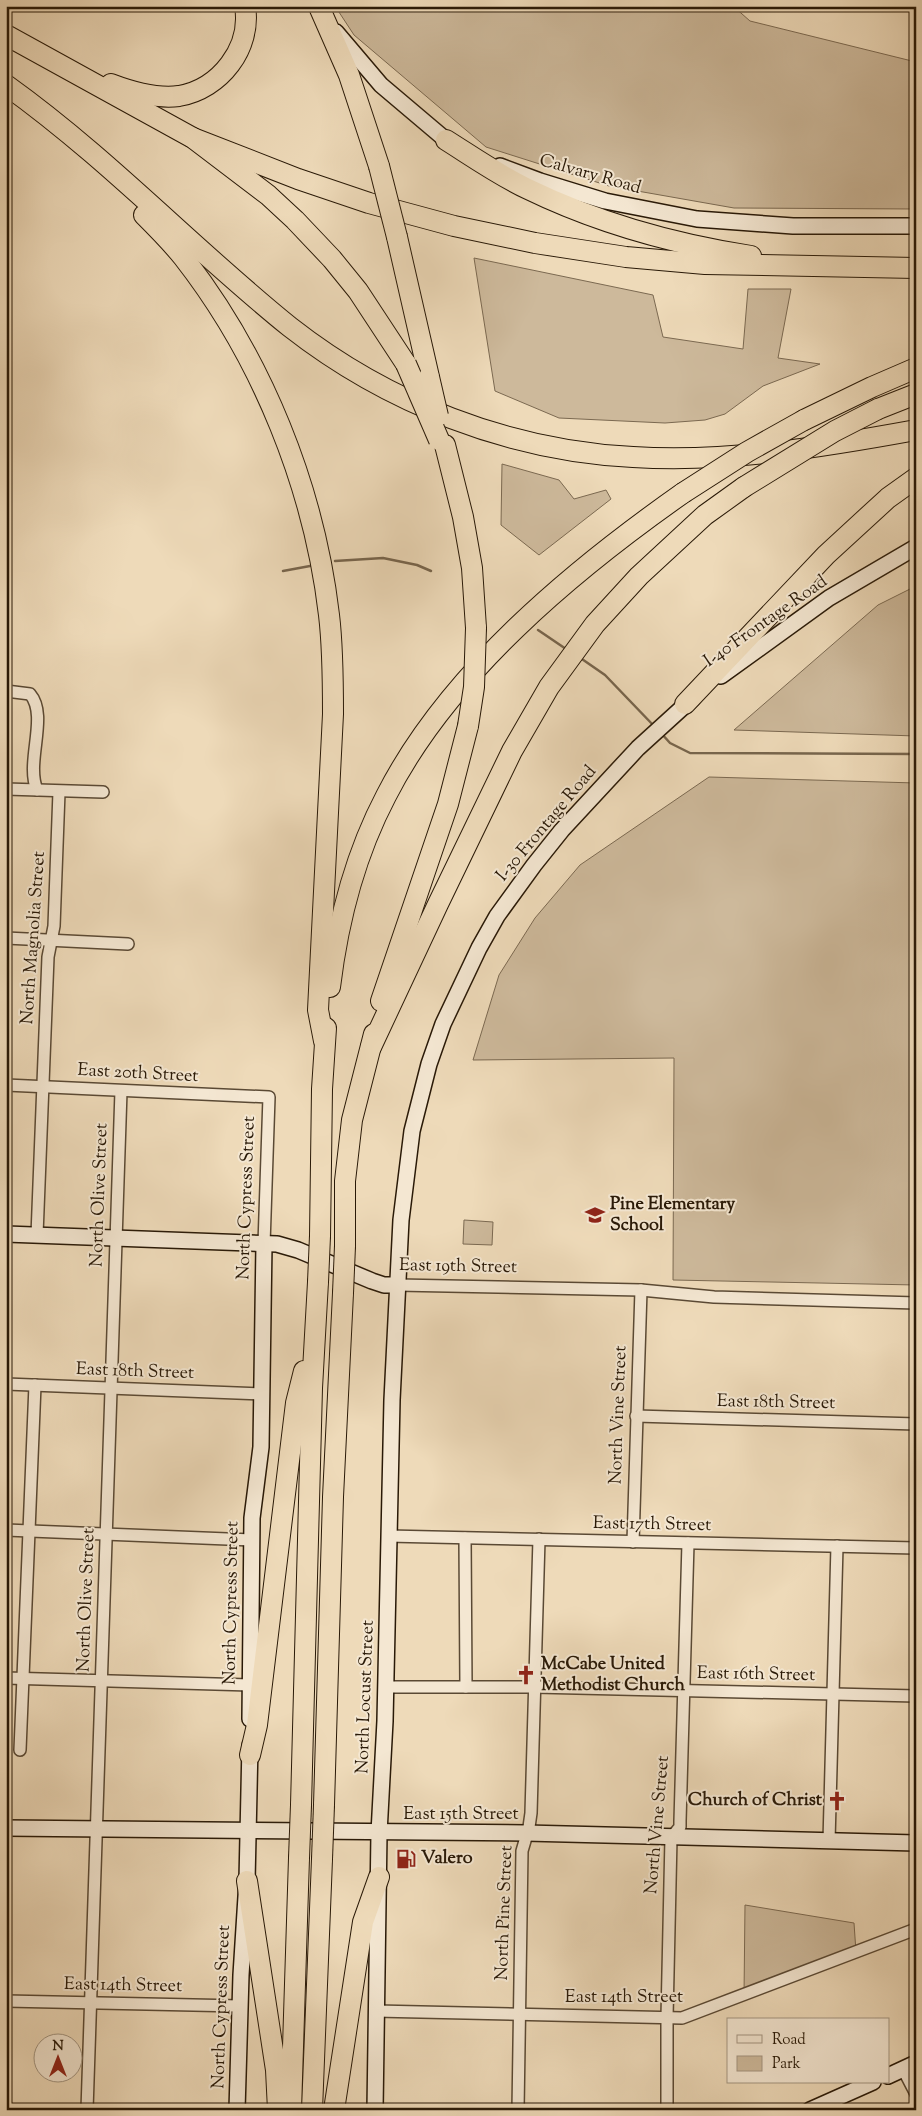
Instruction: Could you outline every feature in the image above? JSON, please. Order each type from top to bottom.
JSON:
[{"type":"highway","points":[[68,69],[123,89],[153,96],[178,96],[190,93],[212,82],[230,65],[242,42],[246,27],[245,6]]},
{"type":"highway","points":[[312,2110],[324,1805],[333,1497],[345,1246],[345,1181],[352,1120],[382,997],[448,804],[468,726],[474,687],[476,628],[472,568],[463,517],[444,449],[397,237],[379,166],[349,75],[320,7]]},
{"type":"highway","points":[[6,35],[192,138],[298,179],[369,203],[494,235],[584,252],[668,262],[748,266],[916,268]]},
{"type":"highway","points":[[6,86],[54,121],[154,207],[219,268],[318,348],[374,383],[451,419],[528,441],[570,450],[622,457],[662,458],[727,456],[803,448],[916,430]]},
{"type":"highway","points":[[192,138],[268,195],[314,239],[358,291],[406,364],[444,449]]},
{"type":"highway","points":[[446,140],[528,189],[590,215],[653,235],[697,246],[832,267]]},
{"type":"highway","points":[[132,190],[144,214],[182,256],[213,300],[256,374],[290,452],[306,500],[316,540],[329,612],[333,673],[333,714],[318,1010],[324,1041]]},
{"type":"highway","points":[[291,2110],[311,1416],[320,1236],[324,1041],[335,947],[351,886],[373,822],[398,773],[414,747],[446,704],[537,609],[618,541],[682,493],[747,452],[804,420],[872,386],[916,368]]},
{"type":"highway","points":[[371,1047],[512,751],[549,687],[595,624],[666,550],[705,515],[744,487],[835,430],[878,408],[916,394]]},
{"type":"highway","points":[[685,704],[826,556],[866,517],[916,478]]},
{"type":"highway","points":[[250,1755],[257,1725],[296,1403],[317,1319]]},
{"type":"highway","points":[[334,2110],[364,1922],[378,1877]]},
{"type":"highway","points":[[247,1881],[276,2070],[278,2110]]},
{"type":"main road","name":"Calvary Road","points":[[320,7],[340,39],[381,85],[446,140],[504,167],[540,181],[606,201],[667,214],[754,224],[916,226]]},
{"type":"main road","name":"I-40 Frontage Road","points":[[648,740],[685,704],[800,618],[916,547]]},
{"type":"main road","name":"I-30 Frontage Road","points":[[398,1285],[401,1220],[412,1131],[429,1064],[442,1024],[457,991],[497,916],[534,864],[562,830],[648,740]]},
{"type":"main road","name":"East 19th Street","points":[[6,1234],[287,1246],[372,1281],[384,1285],[398,1285]]},
{"type":"main road","name":"North Cypress Street","points":[[236,2110],[249,1831],[252,1518],[260,1447],[264,1244]]},
{"type":"main road","name":"North Locust Street","points":[[374,2110],[379,1833],[386,1687],[392,1400],[398,1285]]},
{"type":"main road","name":"East 15th Street","points":[[6,1828],[526,1834],[916,1843]]},
{"type":"main road","points":[[890,2075],[909,2066]]},
{"type":"main road","points":[[810,2110],[868,2084]]},
{"type":"street","points":[[6,691],[30,694],[36,704],[32,775],[37,790]]},
{"type":"street","points":[[6,789],[104,792]]},
{"type":"street","name":"North Magnolia Street","points":[[37,1235],[48,957],[54,926],[59,792]]},
{"type":"street","points":[[6,938],[128,944]]},
{"type":"street","name":"East 20th Street","points":[[6,1085],[269,1097]]},
{"type":"street","name":"North Olive Street","points":[[87,2110],[121,1090]]},
{"type":"street","name":"North Cypress Street","points":[[264,1244],[269,1097]]},
{"type":"street","name":"East 19th Street","points":[[398,1285],[641,1290],[714,1297],[916,1303]]},
{"type":"street","name":"North Vine Street","points":[[633,1542],[641,1290]]},
{"type":"street","name":"East 18th Street","points":[[6,1384],[262,1394]]},
{"type":"street","points":[[20,1750],[35,1385]]},
{"type":"street","name":"East 18th Street","points":[[636,1416],[916,1424]]},
{"type":"street","points":[[6,1530],[252,1540]]},
{"type":"street","name":"East 17th Street","points":[[388,1536],[916,1548]]},
{"type":"street","points":[[466,1538],[466,1687]]},
{"type":"street","name":"North Pine Street","points":[[518,2110],[522,1851],[531,1813],[539,1539]]},
{"type":"street","name":"North Vine Street","points":[[668,2110],[667,2017],[671,1838],[680,1827],[688,1543]]},
{"type":"street","points":[[829,1841],[837,1546]]},
{"type":"street","points":[[6,1678],[250,1685]]},
{"type":"street","name":"East 16th Street","points":[[386,1687],[535,1687],[916,1696]]},
{"type":"street","name":"East 14th Street","points":[[376,2012],[519,2016],[690,2016],[916,1929]]},
{"type":"street","name":"East 14th Street","points":[[6,2001],[240,2006]]},
{"type":"street","points":[[909,2066],[916,2094]]},
{"type":"green space","points":[[335,6],[733,6],[750,21],[916,62],[916,209],[734,208],[609,186],[486,147],[354,35]]},
{"type":"green space","points":[[474,258],[653,295],[663,337],[743,349],[748,289],[791,289],[778,358],[820,364],[763,386],[725,414],[705,420],[665,423],[559,418],[495,391]]},
{"type":"green space","points":[[502,464],[559,480],[574,499],[606,490],[611,499],[539,555],[501,525]]},
{"type":"green space","points":[[916,586],[916,736],[734,730],[878,605]]},
{"type":"green space","points":[[709,777],[916,783],[916,1285],[673,1280],[674,1058],[473,1060],[499,975],[535,918],[580,865]]},
{"type":"green space","points":[[464,1220],[493,1222],[492,1245],[463,1244]]},
{"type":"green space","points":[[745,1905],[854,1923],[856,1952],[744,1995]]},
{"type":"waterway","points":[[335,561],[383,558],[417,565],[431,571]]},
{"type":"waterway","points":[[283,571],[310,566]]},
{"type":"waterway","points":[[538,630],[566,649]]},
{"type":"waterway","points":[[579,657],[605,675],[654,726]]},
{"type":"waterway","points":[[661,733],[670,743],[690,753],[916,754]]},
{"type":"place","name":"Pine Elementary School","points":[[595,1215]]},
{"type":"place","name":"McCabe United Methodist Church","points":[[526,1675]]},
{"type":"place","name":"Church of Christ","points":[[837,1801]]},
{"type":"place","name":"Valero","points":[[406,1859]]}]
